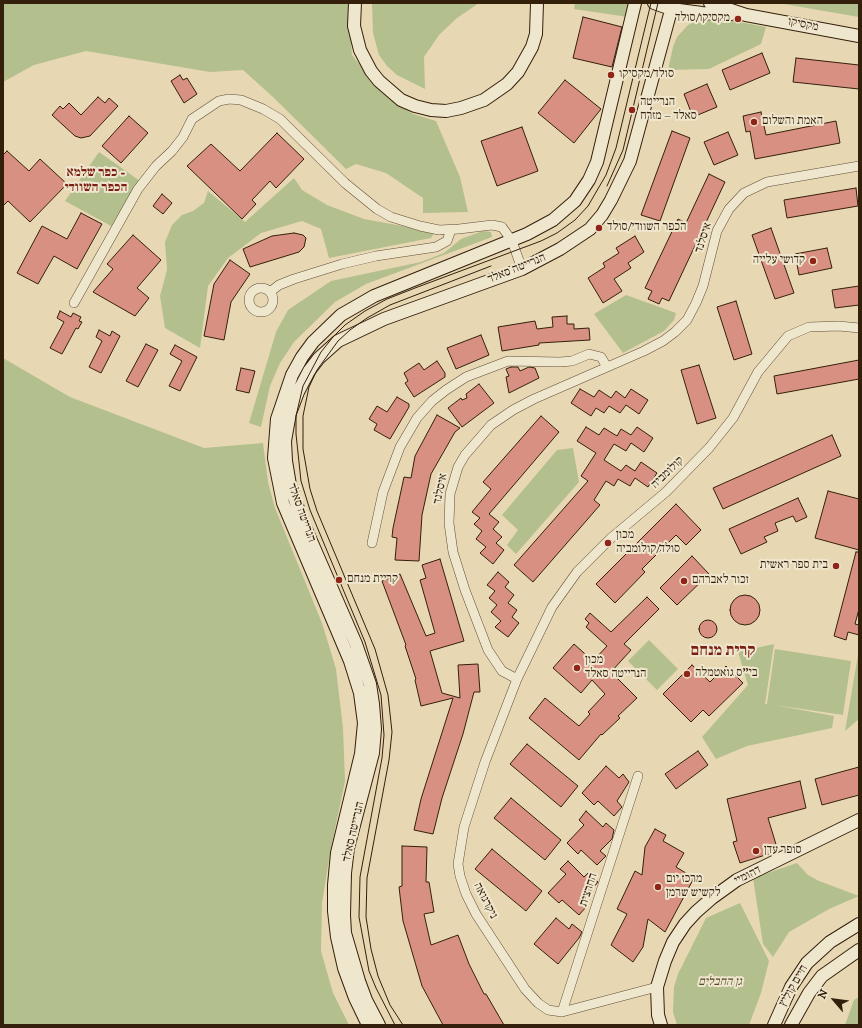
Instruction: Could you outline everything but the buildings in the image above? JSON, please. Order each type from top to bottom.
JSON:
[{"type":"main road","points":[[354,3],[354,26],[360,50],[368,66],[379,81],[401,100],[415,106],[431,110],[446,111],[461,108],[484,100],[507,84],[518,72],[532,46],[536,34],[537,3]]},
{"type":"main road","points":[[362,3],[362,27],[365,40],[379,69],[394,85],[411,96],[427,102],[447,104],[479,95],[506,74],[522,51],[537,3]]},
{"type":"main road","name":"הנרייטה סאלד","points":[[368,1025],[354,998],[344,968],[337,937],[334,911],[334,885],[337,853],[361,754],[364,723],[360,693],[345,649],[283,503],[274,458],[277,418],[286,388],[302,357],[314,342],[341,315],[374,296],[512,241],[538,228],[566,210],[575,201],[589,180],[597,162],[607,127],[635,3]]},
{"type":"main road","name":"מקסיקו","points":[[654,3],[702,13],[746,15]]},
{"type":"main road","name":"מקסיקו","points":[[710,3],[746,15],[859,36]]},
{"type":"main road","name":"הנרייטה סאלד","points":[[380,1025],[366,1000],[359,981],[345,933],[344,915],[345,873],[348,848],[373,753],[375,729],[370,684],[356,644],[302,520],[292,490],[286,461],[285,440],[288,424],[298,392],[309,371],[319,358],[338,341],[384,318],[522,269],[560,249],[590,229],[602,215],[611,200],[625,173],[636,144],[672,6]]},
{"type":"main road","name":"דהומיי","points":[[661,1025],[658,1015],[657,987],[673,942],[685,924],[712,898],[737,880],[859,820]]},
{"type":"main road","name":"חיים קוליץ","points":[[774,1025],[790,987],[807,963],[830,942],[859,924]]},
{"type":"main road","name":"חיים קוליץ","points":[[791,1025],[809,993],[822,976],[859,950]]},
{"type":"street","points":[[74,303],[138,189],[156,166],[172,151],[183,137],[192,119],[219,101],[229,99],[241,100],[280,119],[345,184],[377,209],[391,217],[420,226],[451,230],[496,225],[506,232],[512,241],[522,269]]},
{"type":"street","name":"איסלנד","points":[[517,679],[502,671],[488,650],[453,552],[448,509],[453,480],[466,455],[491,425],[534,399],[663,341],[687,320],[703,286],[717,231],[729,209],[744,193],[767,182],[859,166]]},
{"type":"street","points":[[270,292],[279,285],[294,279],[342,264],[376,256],[436,247],[447,241],[451,230]]},
{"type":"street","name":"קולומביה","points":[[517,679],[552,607],[577,572],[611,538],[666,492],[709,448],[733,418],[758,372],[788,336],[809,327],[839,326],[859,328]]},
{"type":"street","points":[[372,543],[383,492],[400,447],[417,418],[432,401],[446,390],[466,377],[508,361],[560,362],[572,360],[588,354],[601,357],[607,367]]},
{"type":"street","name":"ניקרגואה","points":[[517,679],[485,762],[464,827],[459,849],[460,876],[476,914],[525,989],[538,1003],[548,1010],[562,1012]]},
{"type":"street","name":"החרצית","points":[[562,1012],[638,776]]},
{"type":"street","points":[[562,1012],[657,987]]},
{"type":"green space","points":[[3,3],[352,3],[350,30],[352,55],[382,93],[413,114],[436,121],[460,177],[468,212],[423,213],[423,198],[386,173],[356,164],[346,169],[273,97],[243,70],[210,72],[86,51],[34,65],[3,82]]},
{"type":"green space","points":[[372,3],[479,3],[457,18],[439,35],[424,57],[425,89],[397,75],[387,66],[379,55],[373,33]]},
{"type":"green space","points":[[575,3],[631,3],[628,17],[574,9]]},
{"type":"green space","points":[[778,3],[859,3],[859,17]]},
{"type":"green space","points":[[712,17],[766,27],[761,44],[709,69],[668,70],[673,47],[677,37],[688,25],[700,19]]},
{"type":"green space","points":[[99,152],[140,181],[113,227],[65,201]]},
{"type":"green space","points":[[294,178],[302,190],[327,205],[364,219],[435,232],[431,238],[329,258],[321,229],[302,221],[261,233],[228,258],[208,286],[200,348],[165,328],[160,296],[167,270],[165,242],[172,225],[182,215],[193,211],[204,203],[208,191],[245,222]]},
{"type":"green space","points":[[483,231],[491,232],[492,237],[366,284],[335,302],[294,342],[280,363],[270,386],[261,427],[249,423],[276,332],[288,310],[331,281],[421,262],[444,253],[461,239]]},
{"type":"green space","points":[[626,295],[676,313],[674,320],[664,331],[623,353],[594,314]]},
{"type":"green space","points":[[3,358],[70,397],[204,448],[263,443],[268,482],[275,508],[322,623],[336,669],[343,728],[345,781],[330,853],[322,903],[321,951],[333,993],[349,1025],[3,1025]]},
{"type":"green space","points":[[573,448],[579,482],[516,554],[507,545],[518,530],[502,515],[557,450]]},
{"type":"green space","points":[[649,640],[678,669],[657,690],[628,661]]},
{"type":"green space","points":[[774,644],[765,704],[767,704],[775,649],[851,661],[843,715],[775,705],[834,716],[832,728],[747,746],[716,759],[702,737],[748,685],[738,652]]},
{"type":"green space","points":[[858,655],[859,719],[845,731]]},
{"type":"green space","points":[[797,863],[808,875],[819,881],[859,896],[829,909],[789,932],[773,957],[763,944],[753,878]]},
{"type":"green space","name":"גן החבלים","points":[[740,903],[769,961],[761,993],[749,1025],[677,1025],[673,1012],[674,987],[678,974],[706,918]]},
{"type":"green space","points":[[859,997],[859,1025],[845,1025],[854,1000]]},
{"type":"tram line","points":[[395,1025],[369,971],[359,917],[360,877],[382,758],[384,735],[381,695],[365,642],[310,510],[301,481],[296,434],[296,416],[303,386],[321,352],[333,337],[345,325],[365,311],[387,299],[541,241],[557,233],[575,220],[588,206],[606,175],[616,148],[651,3]]},
{"type":"tram line","points":[[607,186],[623,150],[658,3]]},
{"type":"tram line","points":[[403,1025],[390,1005],[378,976],[371,949],[366,917],[367,878],[389,760],[392,732],[388,695],[375,649],[317,511],[310,489],[303,449],[303,416],[309,387],[317,370],[338,341],[350,330],[390,305],[491,266]]},
{"type":"place","name":"מקסיקו/סולד","points":[[738,19]]},
{"type":"place","name":"סולד/מקסיקו","points":[[611,75]]},
{"type":"place","name":"הנרייטה סאלד – מזרח","points":[[632,110]]},
{"type":"place","name":"האמת והשלום","points":[[754,122]]},
{"type":"place","name":"הכפר השוודי/סולד","points":[[599,228]]},
{"type":"place","name":"קדושי עלייה","points":[[813,261]]},
{"type":"place","name":"מכון סולד/קולומביה","points":[[608,543]]},
{"type":"place","name":"בית ספר ראשית","points":[[836,566]]},
{"type":"place","name":"קריית מנחם","points":[[339,580]]},
{"type":"place","name":"זכור לאברהם","points":[[684,581]]},
{"type":"place","name":"מכון הנרייטה סאלד","points":[[577,668]]},
{"type":"place","name":"בי\"ס גואטמלה","points":[[687,674]]},
{"type":"place","name":"סופר עדן","points":[[756,851]]},
{"type":"place","name":"מרכז יום לקשיש שרמן","points":[[658,887]]},
{"type":"district","name":"כפר שלמא - הכפר השוודי","points":[[96,180]]},
{"type":"district","name":"קרית מנחם","points":[[723,652]]}]
